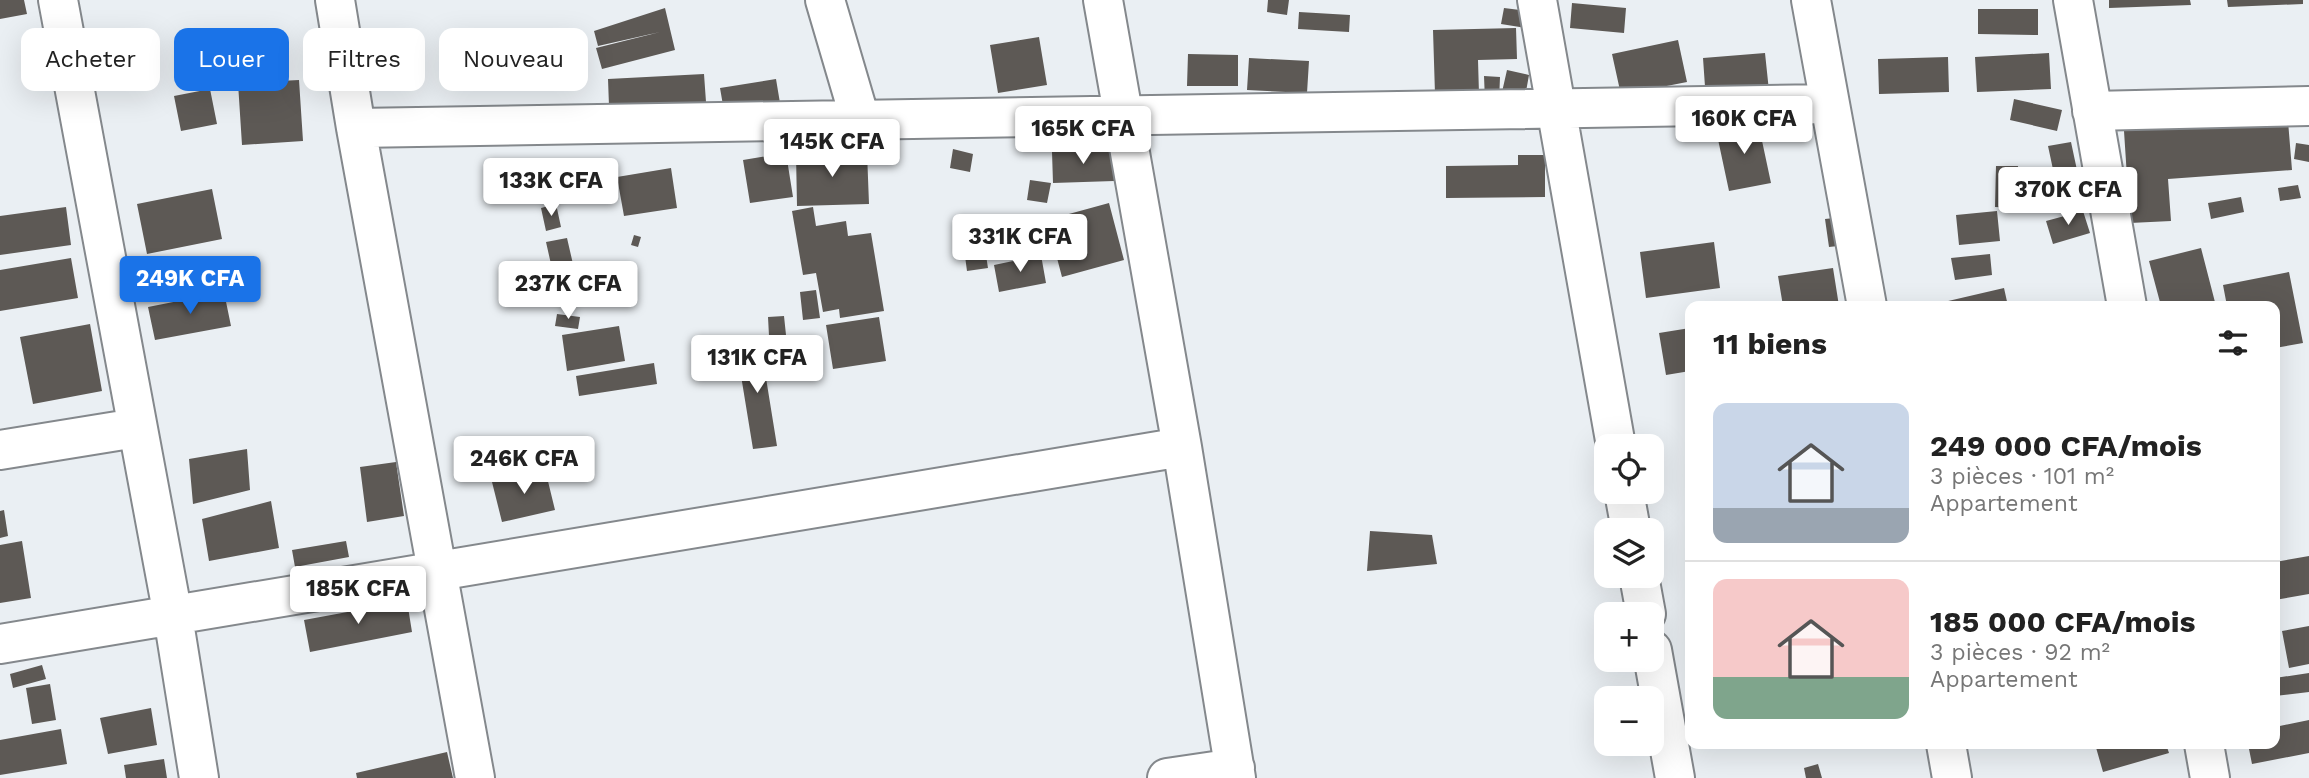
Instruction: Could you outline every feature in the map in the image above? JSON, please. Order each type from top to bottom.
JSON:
[{"type":"street","points":[[58,0],[173,616],[199,778]]},
{"type":"street","points":[[335,0],[475,778]]},
{"type":"street","points":[[825,0],[860,119]]},
{"type":"street","points":[[1103,0],[1236,773],[1167,778]]},
{"type":"street","points":[[1536,0],[1614,434]]},
{"type":"street","points":[[1811,0],[1866,301]]},
{"type":"street","points":[[2073,0],[2126,301]]},
{"type":"street","points":[[356,128],[1830,104]]},
{"type":"street","points":[[2092,111],[2309,106]]},
{"type":"street","points":[[0,450],[136,428]]},
{"type":"street","points":[[0,644],[1182,447]]},
{"type":"street","points":[[1656,672],[1675,778]]},
{"type":"street","points":[[1947,749],[1952,778]]},
{"type":"street","points":[[2205,749],[2210,778]]},
{"type":"building","points":[[0,0],[24,0],[27,14],[0,19]]},
{"type":"building","points":[[1268,0],[1289,0],[1287,15],[1267,12]]},
{"type":"building","points":[[2109,0],[2190,0],[2191,5],[2109,8]]},
{"type":"building","points":[[2227,0],[2303,0],[2303,4],[2228,7]]},
{"type":"building","points":[[1572,3],[1626,8],[1624,33],[1570,28]]},
{"type":"building","points":[[665,8],[675,50],[602,69],[596,48],[660,32],[598,46],[594,31]]},
{"type":"building","points":[[1504,8],[1528,11],[1526,28],[1501,24]]},
{"type":"building","points":[[1978,9],[2038,9],[2038,35],[1978,34]]},
{"type":"building","points":[[1299,12],[1350,15],[1349,32],[1298,29]]},
{"type":"building","points":[[1516,28],[1517,59],[1478,60],[1479,94],[1435,94],[1433,30]]},
{"type":"building","points":[[1039,37],[1047,85],[998,93],[990,45]]},
{"type":"building","points":[[1678,40],[1687,82],[1621,95],[1612,54]]},
{"type":"building","points":[[1765,53],[1769,91],[1706,101],[1703,58]]},
{"type":"building","points":[[2049,53],[2051,89],[1977,92],[1975,57]]},
{"type":"building","points":[[1188,54],[1238,55],[1238,86],[1187,86]]},
{"type":"building","points":[[1948,57],[1949,92],[1879,94],[1878,59]]},
{"type":"building","points":[[1249,58],[1309,61],[1307,93],[1247,90]]},
{"type":"building","points":[[1507,70],[1529,75],[1525,97],[1502,92]]},
{"type":"building","points":[[704,74],[706,102],[609,106],[608,79]]},
{"type":"building","points":[[1484,76],[1500,77],[1499,101],[1485,101]]},
{"type":"building","points":[[776,79],[780,103],[724,111],[720,88]]},
{"type":"building","points":[[289,80],[299,80],[303,141],[242,145],[239,91],[289,91]]},
{"type":"building","points":[[210,91],[217,124],[181,131],[174,96]]},
{"type":"building","points":[[2014,99],[2062,110],[2057,131],[2010,120]]},
{"type":"building","points":[[2288,121],[2292,170],[2168,179],[2171,221],[2130,223],[2124,131]]},
{"type":"building","points":[[1758,122],[1771,183],[1729,191],[1716,130]]},
{"type":"building","points":[[2071,142],[2084,203],[2061,207],[2048,146]]},
{"type":"building","points":[[2296,143],[2309,145],[2309,162],[2294,159]]},
{"type":"building","points":[[953,149],[973,154],[970,172],[950,168]]},
{"type":"building","points":[[1113,150],[1114,181],[1053,183],[1052,152]]},
{"type":"building","points":[[867,152],[869,204],[797,206],[796,154]]},
{"type":"building","points":[[786,153],[793,197],[750,203],[743,160]]},
{"type":"building","points":[[1518,155],[1545,155],[1545,197],[1446,198],[1446,166],[1518,165]]},
{"type":"building","points":[[1996,166],[2018,166],[2017,208],[1995,207]]},
{"type":"building","points":[[671,168],[677,208],[624,216],[617,177]]},
{"type":"building","points":[[577,175],[580,197],[536,204],[533,182]]},
{"type":"building","points":[[1030,180],[1051,183],[1047,203],[1027,200]]},
{"type":"building","points":[[2298,185],[2301,198],[2280,201],[2278,188]]},
{"type":"building","points":[[212,189],[222,239],[147,254],[137,204]]},
{"type":"building","points":[[2241,197],[2244,212],[2211,219],[2208,203]]},
{"type":"building","points":[[1109,203],[1124,260],[1062,277],[1047,220]]},
{"type":"building","points":[[556,204],[561,227],[546,231],[541,208]]},
{"type":"building","points":[[66,207],[71,245],[0,255],[0,216]]},
{"type":"building","points":[[813,207],[816,226],[846,221],[848,236],[871,233],[884,311],[840,318],[839,309],[823,312],[816,273],[803,275],[792,211]]},
{"type":"building","points":[[1997,211],[2000,241],[1959,245],[1956,215]]},
{"type":"building","points":[[2083,211],[2090,233],[2053,244],[2046,221]]},
{"type":"building","points":[[980,217],[988,268],[967,271],[960,219]]},
{"type":"building","points":[[1843,217],[1847,245],[1829,247],[1825,219]]},
{"type":"building","points":[[634,235],[641,237],[638,247],[631,245]]},
{"type":"building","points":[[567,238],[576,277],[555,282],[546,242]]},
{"type":"building","points":[[1714,242],[1720,288],[1646,298],[1640,252]]},
{"type":"building","points":[[2201,248],[2215,301],[2160,301],[2149,261]]},
{"type":"building","points":[[1990,254],[1992,275],[1955,280],[1951,258]]},
{"type":"building","points":[[1041,255],[1046,283],[999,292],[994,265]]},
{"type":"building","points":[[71,258],[78,298],[0,311],[0,270]]},
{"type":"building","points":[[1833,268],[1838,301],[1782,301],[1778,276]]},
{"type":"building","points":[[2289,272],[2303,343],[2280,347],[2280,301],[2226,301],[2223,285]]},
{"type":"building","points":[[2004,288],[2007,301],[1948,301]]},
{"type":"building","points":[[816,290],[820,318],[803,320],[800,292]]},
{"type":"building","points":[[224,292],[231,326],[155,340],[148,307]]},
{"type":"building","points":[[557,314],[580,317],[578,329],[555,326]]},
{"type":"building","points":[[784,316],[786,335],[769,336],[768,317]]},
{"type":"building","points":[[879,317],[886,361],[833,369],[826,325]]},
{"type":"building","points":[[90,324],[102,391],[33,404],[20,337]]},
{"type":"building","points":[[619,326],[625,361],[567,371],[562,335]]},
{"type":"building","points":[[1685,329],[1685,372],[1666,375],[1659,333]]},
{"type":"building","points":[[760,341],[777,446],[753,449],[736,345]]},
{"type":"building","points":[[654,363],[657,384],[579,396],[576,376]]},
{"type":"building","points":[[247,449],[250,490],[193,504],[189,459]]},
{"type":"building","points":[[396,462],[404,516],[367,522],[360,467]]},
{"type":"building","points":[[545,469],[555,510],[502,522],[492,482]]},
{"type":"building","points":[[271,501],[279,548],[209,561],[202,519]]},
{"type":"building","points":[[4,510],[8,536],[0,538],[0,511]]},
{"type":"building","points":[[1370,531],[1432,535],[1437,564],[1367,571]]},
{"type":"building","points":[[22,541],[31,598],[0,603],[0,545]]},
{"type":"building","points":[[346,541],[349,557],[295,567],[292,550]]},
{"type":"building","points":[[2309,556],[2309,594],[2280,599],[2280,561]]},
{"type":"building","points":[[407,601],[412,632],[310,652],[304,620]]},
{"type":"building","points":[[2309,626],[2309,664],[2289,668],[2282,631]]},
{"type":"building","points":[[42,665],[46,679],[13,688],[10,674]]},
{"type":"building","points":[[2309,673],[2309,692],[2280,695],[2280,677]]},
{"type":"building","points":[[50,684],[56,720],[32,724],[26,688]]},
{"type":"building","points":[[151,708],[157,745],[108,754],[100,718]]},
{"type":"building","points":[[2309,720],[2309,753],[2252,764],[2249,749],[2280,749],[2280,726]]},
{"type":"building","points":[[61,729],[67,764],[0,775],[0,740]]},
{"type":"building","points":[[2096,749],[2168,749],[2169,753],[2103,772]]},
{"type":"building","points":[[447,752],[453,778],[357,778],[356,773]]},
{"type":"building","points":[[164,759],[167,778],[126,778],[124,765]]},
{"type":"building","points":[[1818,764],[1822,778],[1806,778],[1804,768]]}]
